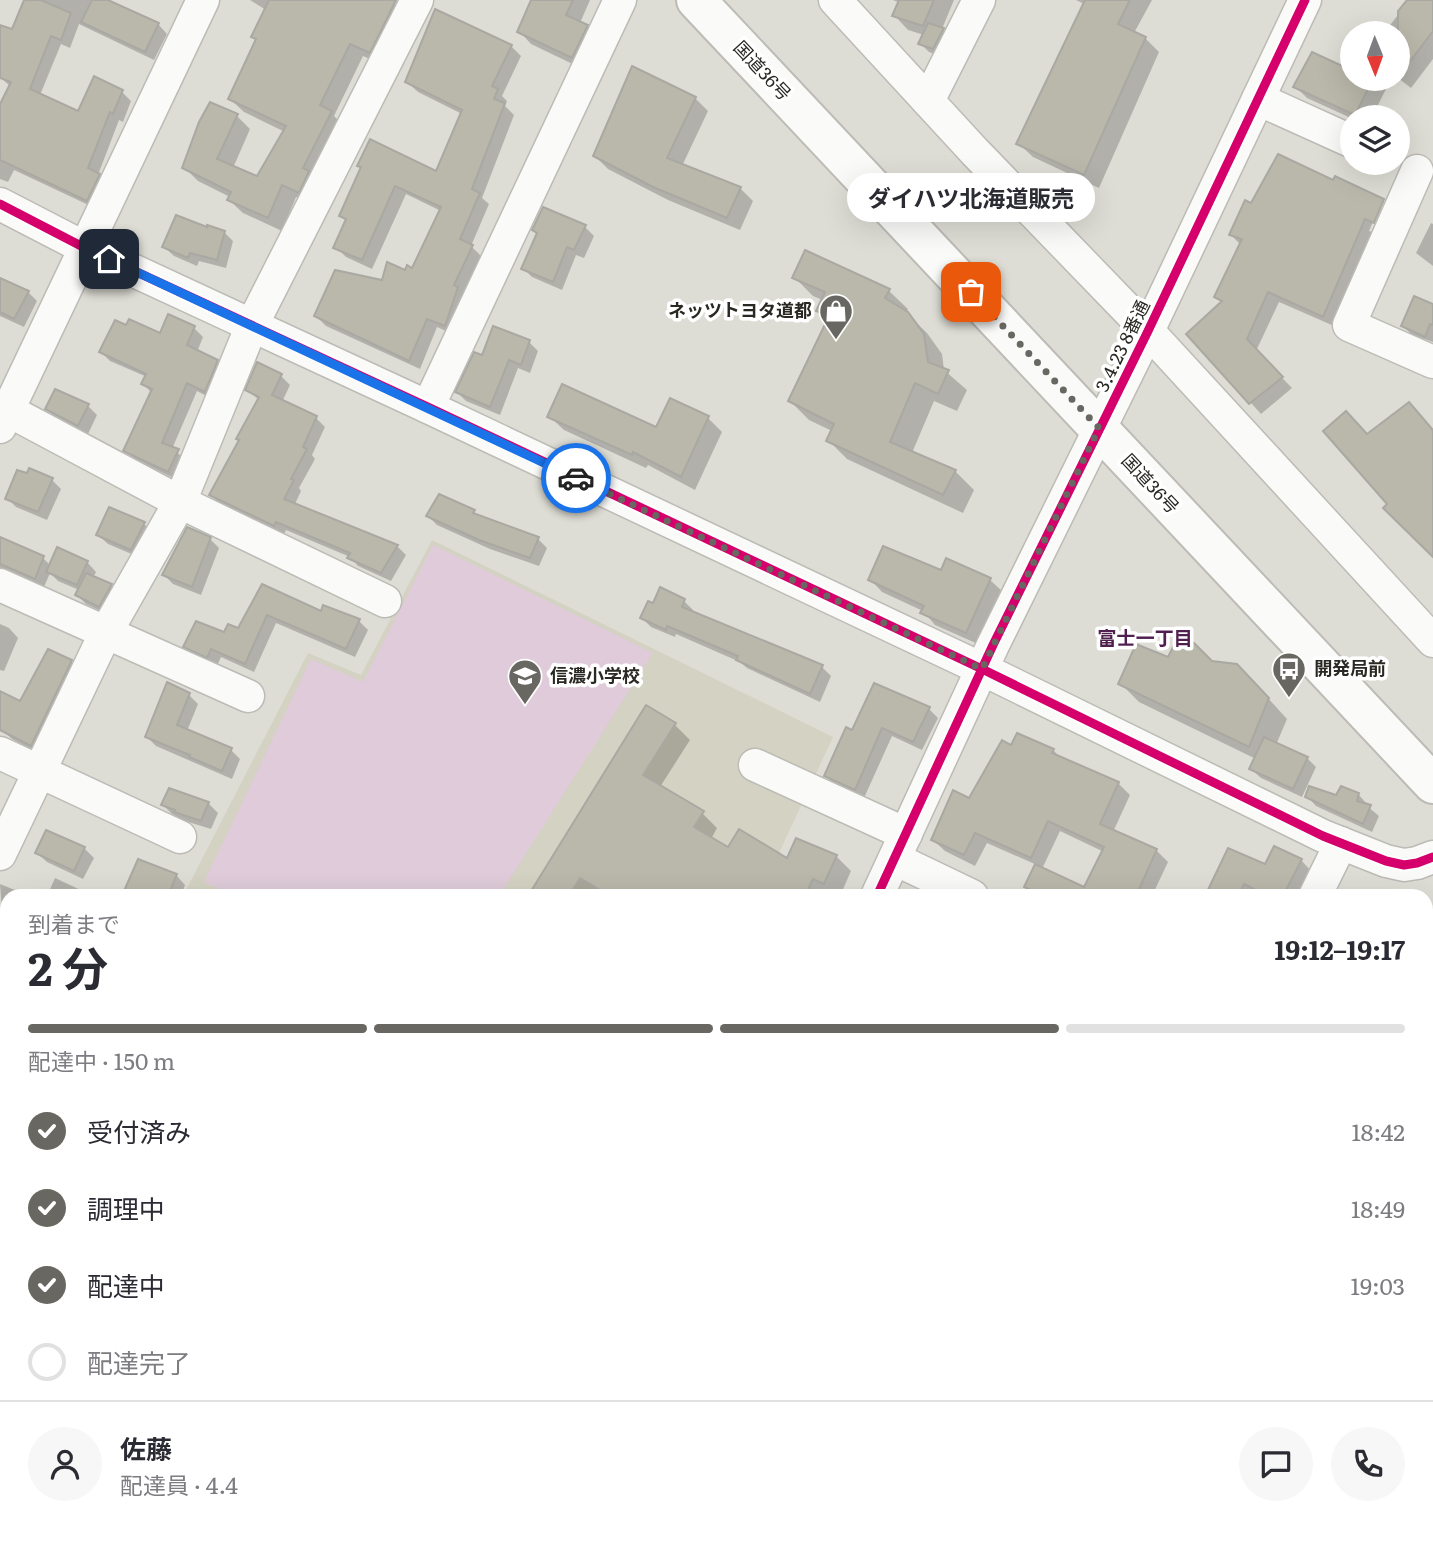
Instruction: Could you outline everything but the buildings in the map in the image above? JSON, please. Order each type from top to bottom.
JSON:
[{"type":"highway","name":"国道36号","points":[[696,0],[1433,784]]},
{"type":"street","points":[[203,0],[3,414],[385,601]]},
{"type":"street","points":[[0,854],[105,634],[180,502],[252,325],[417,0]]},
{"type":"street","points":[[428,407],[621,0]]},
{"type":"street","points":[[835,0],[1149,331],[1433,640]]},
{"type":"street","points":[[928,101],[979,0]]},
{"type":"street","name":"3.4.23 8番通","points":[[880,889],[982,669],[1149,331],[1305,0]]},
{"type":"street","points":[[1258,99],[1340,136]]},
{"type":"street","points":[[1416,170],[1349,325],[1433,362]]},
{"type":"street","points":[[0,204],[85,248],[982,669],[1341,843],[1386,861],[1404,865],[1433,857]]},
{"type":"street","points":[[0,585],[248,696]]},
{"type":"street","points":[[0,753],[180,838]]},
{"type":"street","points":[[755,765],[901,847],[962,889]]},
{"type":"street","points":[[1318,889],[1341,843]]},
{"type":"shaded area","name":"信濃小学校","points":[[432,540],[833,737],[762,889],[187,889],[308,653],[361,675]]},
{"type":"shaded area","name":"信濃小学校","points":[[433,545],[653,653],[503,889],[219,889],[204,882],[311,659],[363,682]]},
{"type":"cycle path","points":[[880,889],[993,645],[1148,331],[1305,0]]},
{"type":"cycle path","points":[[0,204],[85,248],[982,669],[1323,836],[1386,861],[1404,865],[1433,857]]},
{"type":"way so far","points":[[576,478],[982,669],[1099,428],[971,292]]},
{"type":"place","name":"ダイハツ北海道販売","points":[[971,292]]},
{"type":"place","name":"ネッツトヨタ道都","points":[[836,341]]},
{"type":"place","name":"開発局前","points":[[1289,699]]},
{"type":"place","name":"信濃小学校","points":[[525,706]]},
{"type":"district","name":"富士一丁目","points":[[1145,638]]},
{"type":"route","points":[[109,259],[576,478]]}]
